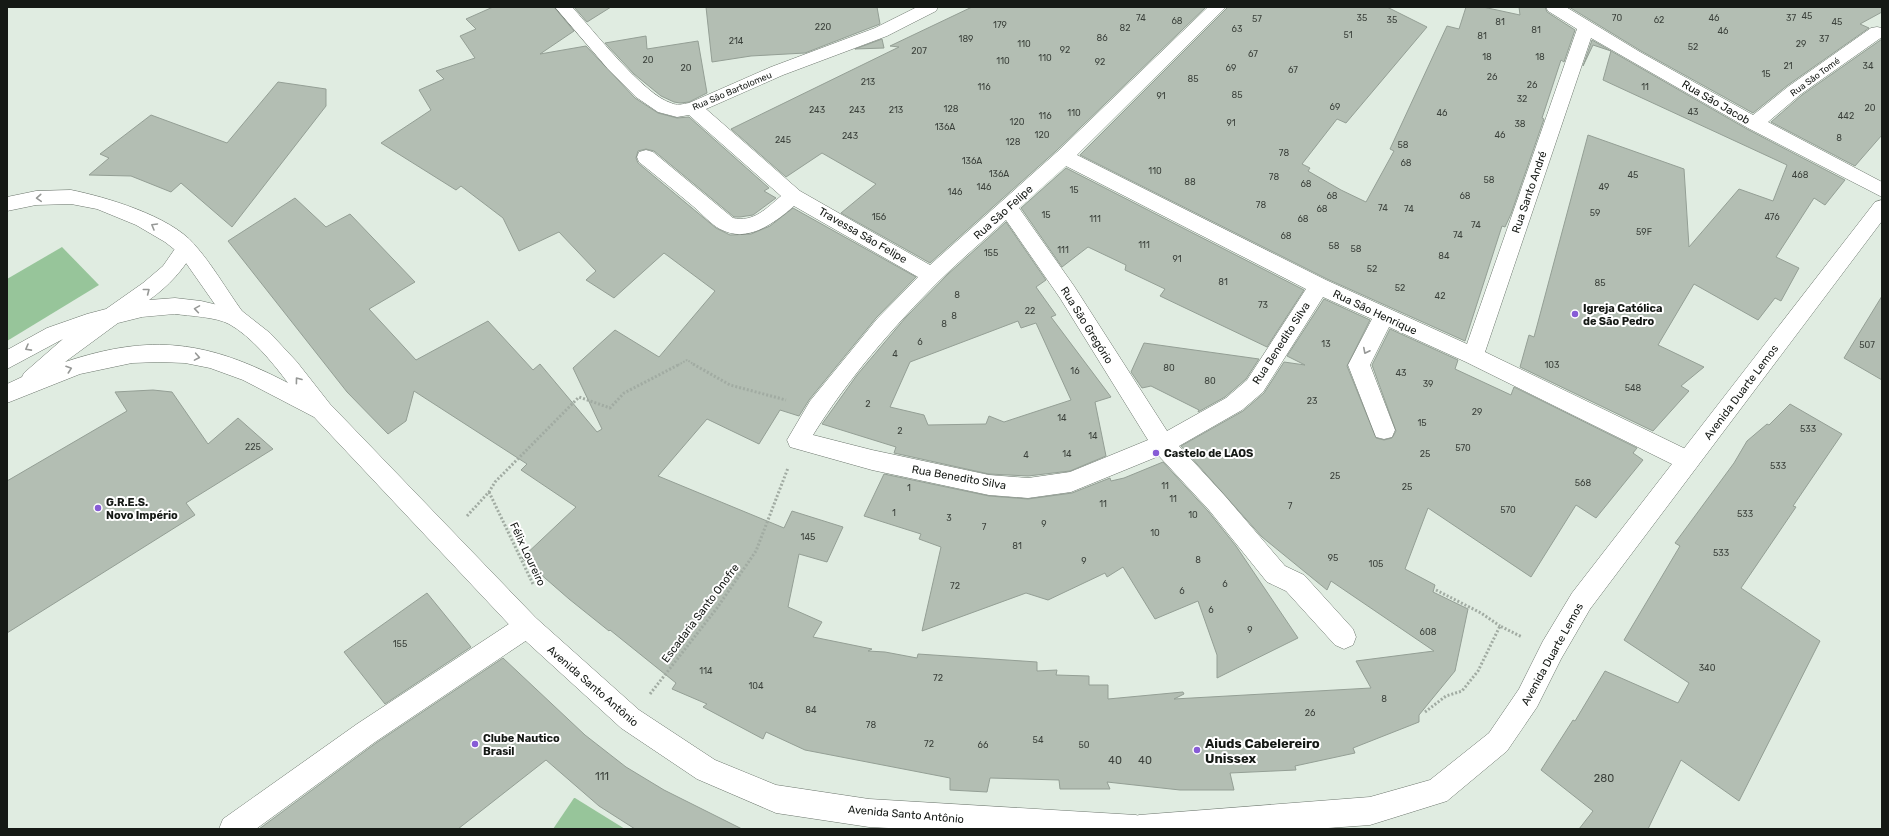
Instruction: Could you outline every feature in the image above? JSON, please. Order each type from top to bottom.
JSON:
[{"type":"street","name":"Rua São Bartolomeu","points":[[563,7],[614,64],[655,104],[677,111],[693,108],[777,71],[881,32],[930,7]]},
{"type":"street","name":"Rua São Felipe","points":[[801,435],[818,408],[884,325],[932,276],[1064,157],[1218,7]]},
{"type":"street","name":"Rua São Jacob","points":[[1554,7],[1586,28],[1754,124],[1882,190]]},
{"type":"street","name":"Rua Santo André","points":[[1473,356],[1586,28]]},
{"type":"street","name":"Rua São Tomé","points":[[1754,124],[1795,90],[1877,32]]},
{"type":"street","name":"Travessa São Felipe","points":[[693,108],[793,196],[932,276]]},
{"type":"street","points":[[646,157],[727,224],[738,228],[749,227],[761,222],[793,196]]},
{"type":"street","name":"Rua São Henrique","points":[[1064,157],[1319,286],[1473,356],[1688,461]]},
{"type":"street","name":"Avenida Santo Antônio","points":[[7,204],[36,198],[64,198],[100,203],[143,220],[172,237],[186,248],[235,317],[263,339],[289,368],[322,411],[527,626],[630,720],[706,770],[776,799],[869,813],[1137,829]]},
{"type":"street","name":"Rua São Gregório","points":[[1008,207],[1067,292],[1107,358],[1163,444],[1217,503],[1276,574],[1295,583],[1344,637]]},
{"type":"street","name":"Avenida Duarte Lemos","points":[[1137,829],[1370,811],[1437,791],[1498,742],[1528,698],[1552,650],[1581,601],[1882,207]]},
{"type":"street","points":[[26,384],[61,352],[150,289],[170,271],[186,248]]},
{"type":"street","name":"Rua Benedito Silva","points":[[801,435],[872,460],[982,484],[1028,488],[1071,482],[1163,444],[1234,404],[1255,386],[1319,286]]},
{"type":"street","name":"Avenida Santo Antônio","points":[[7,360],[54,334],[87,322],[142,309],[175,306],[201,309],[235,317]]},
{"type":"street","points":[[1384,316],[1359,365],[1384,430]]},
{"type":"street","name":"Avenida Santo Antônio","points":[[7,394],[26,384],[86,363],[142,353],[178,353],[211,359],[244,373],[322,411]]},
{"type":"street","points":[[233,829],[366,733],[527,626]]},
{"type":"path","points":[[463,520],[489,492],[495,482],[579,397],[610,408],[624,393],[687,360],[730,385],[818,408]]},
{"type":"path","name":"Escadaria Santo Onofre","points":[[630,720],[717,608],[756,551],[801,435]]},
{"type":"path","name":"Félix Loureiro","points":[[489,492],[537,593],[527,626]]},
{"type":"path","points":[[1436,590],[1481,613],[1500,626],[1552,650]]},
{"type":"path","points":[[1426,712],[1446,696],[1462,691],[1478,671],[1500,626]]},
{"type":"green space","points":[[62,247],[99,285],[7,341],[7,279]]},
{"type":"green space","points":[[575,798],[625,829],[553,829]]},
{"type":"building","points":[[493,7],[554,7],[574,31],[540,54],[586,46],[635,98],[658,113],[677,118],[689,117],[769,188],[764,191],[776,198],[753,215],[734,217],[654,151],[646,149],[638,151],[636,158],[638,163],[716,228],[730,235],[751,234],[770,226],[793,208],[916,277],[876,318],[809,400],[799,416],[780,410],[759,444],[707,419],[658,476],[784,528],[792,511],[843,527],[827,562],[799,554],[788,607],[822,622],[813,637],[872,649],[868,651],[885,652],[917,658],[918,654],[1037,662],[1037,671],[1057,670],[1056,675],[1089,676],[1089,685],[1108,685],[1108,699],[1183,692],[1184,694],[1174,699],[1371,688],[1356,661],[1434,651],[1331,581],[1327,590],[1262,537],[1181,446],[1243,411],[1264,393],[1284,362],[1305,365],[1287,356],[1324,299],[1370,320],[1347,366],[1376,438],[1384,440],[1392,438],[1396,431],[1372,365],[1390,329],[1458,360],[1455,369],[1511,395],[1514,387],[1637,448],[1633,453],[1643,460],[1596,518],[1576,505],[1531,577],[1428,508],[1405,569],[1435,585],[1433,592],[1468,609],[1455,671],[1419,715],[1419,722],[1353,748],[1355,753],[1295,766],[1296,770],[1230,773],[1234,790],[1180,790],[1107,782],[1110,789],[1060,789],[1059,780],[990,778],[987,792],[950,790],[950,778],[805,750],[766,732],[763,739],[703,707],[707,704],[672,689],[676,683],[569,599],[522,558],[576,507],[521,470],[527,464],[414,391],[406,421],[388,434],[347,392],[228,241],[295,198],[326,227],[350,214],[415,282],[369,309],[416,360],[488,321],[533,370],[540,364],[597,432],[602,429],[573,368],[615,330],[659,357],[715,291],[664,253],[614,298],[586,280],[596,271],[559,232],[519,251],[503,218],[461,186],[456,190],[381,143],[431,110],[419,90],[444,79],[436,71],[475,58],[460,36],[476,29],[466,19]]},
{"type":"building","points":[[574,7],[611,7],[587,22]]},
{"type":"building","points":[[706,7],[877,7],[880,24],[805,53],[751,56],[712,62]]},
{"type":"building","points":[[972,7],[1206,7],[1056,151],[930,263],[841,213],[876,184],[822,153],[786,177],[731,129],[899,47],[890,46]]},
{"type":"building","points":[[1228,7],[1387,7],[1427,27],[1346,123],[1337,119],[1302,164],[1310,168],[1308,171],[1341,190],[1366,202],[1394,151],[1390,149],[1447,26],[1459,29],[1466,7],[1483,7],[1520,15],[1519,7],[1545,7],[1547,12],[1575,30],[1564,62],[1561,60],[1542,118],[1544,119],[1511,214],[1505,227],[1502,226],[1465,341],[1327,279],[1080,155]]},
{"type":"building","points":[[1569,7],[1882,7],[1882,12],[1860,24],[1869,28],[1788,85],[1753,113],[1641,51]]},
{"type":"building","points":[[646,36],[647,49],[698,41],[707,93],[689,102],[680,103],[661,96],[634,74],[605,43]]},
{"type":"building","points":[[882,39],[884,48],[855,49]]},
{"type":"building","points":[[1882,39],[1882,135],[1855,166],[1771,122],[1802,95]]},
{"type":"building","points":[[1592,40],[1747,129],[1845,180],[1825,205],[1814,198],[1776,257],[1799,268],[1781,301],[1775,298],[1758,320],[1694,284],[1658,345],[1704,367],[1681,386],[1689,391],[1653,431],[1520,367],[1529,335],[1534,337],[1588,135],[1684,169],[1689,247],[1739,189],[1773,201],[1787,165],[1603,80],[1611,51],[1593,45],[1583,66]]},
{"type":"building","points":[[278,82],[326,89],[326,106],[232,227],[181,183],[171,192],[131,176],[89,175],[109,158],[100,154],[151,115],[227,143]]},
{"type":"building","points":[[1066,168],[1304,290],[1267,347],[1160,296],[1165,289],[1125,270],[1126,265],[1088,247],[1062,267],[1021,208]]},
{"type":"building","points":[[1006,222],[1046,280],[1036,287],[1056,315],[1051,317],[1111,397],[1095,402],[1106,456],[1070,471],[1028,476],[989,474],[894,453],[896,447],[822,424],[857,375],[906,317],[948,274]],"holes":[[[1018,321],[1021,328],[1036,323],[1071,400],[1004,422],[989,416],[986,424],[928,425],[924,415],[890,407],[910,362]]]},
{"type":"building","points":[[1882,296],[1882,380],[1844,358]]},
{"type":"building","points":[[1144,343],[1259,359],[1246,379],[1225,397],[1198,412],[1199,410],[1151,386],[1142,388],[1131,372]]},
{"type":"building","name":"G.R.E.S. Novo Império","points":[[153,390],[172,392],[208,444],[238,418],[273,449],[186,503],[195,515],[7,633],[7,481],[127,411],[115,392]]},
{"type":"building","points":[[1790,404],[1842,434],[1793,506],[1796,507],[1741,588],[1820,641],[1739,801],[1681,760],[1648,829],[1579,829],[1593,811],[1541,770],[1573,720],[1575,721],[1605,671],[1678,703],[1689,683],[1624,640],[1680,546],[1675,543],[1734,463],[1747,441],[1767,424],[1769,425]]},
{"type":"building","points":[[1163,462],[1208,511],[1236,546],[1298,638],[1217,678],[1217,655],[1198,601],[1155,619],[1123,567],[1107,577],[1105,573],[1048,600],[1026,593],[922,631],[941,547],[919,539],[921,534],[864,516],[884,474],[989,496],[1028,499],[1072,493],[1110,478],[1111,481],[1124,478]]},
{"type":"building","points":[[427,593],[471,647],[385,704],[344,652]]},
{"type":"building","name":"Clube Nautico Brasil","points":[[503,658],[585,735],[626,767],[664,790],[742,829],[635,829],[599,806],[546,760],[458,829],[259,829],[376,743]]},
{"type":"place","name":"Igreja Católica de São Pedro","points":[[1575,314]]},
{"type":"place","name":"Castelo de LAOS","points":[[1156,453]]},
{"type":"place","name":"G.R.E.S. Novo Império","points":[[98,508]]},
{"type":"place","name":"Clube Nautico Brasil","points":[[475,744]]},
{"type":"place","name":"Aiuds Cabelereiro Unissex","points":[[1197,750]]}]
